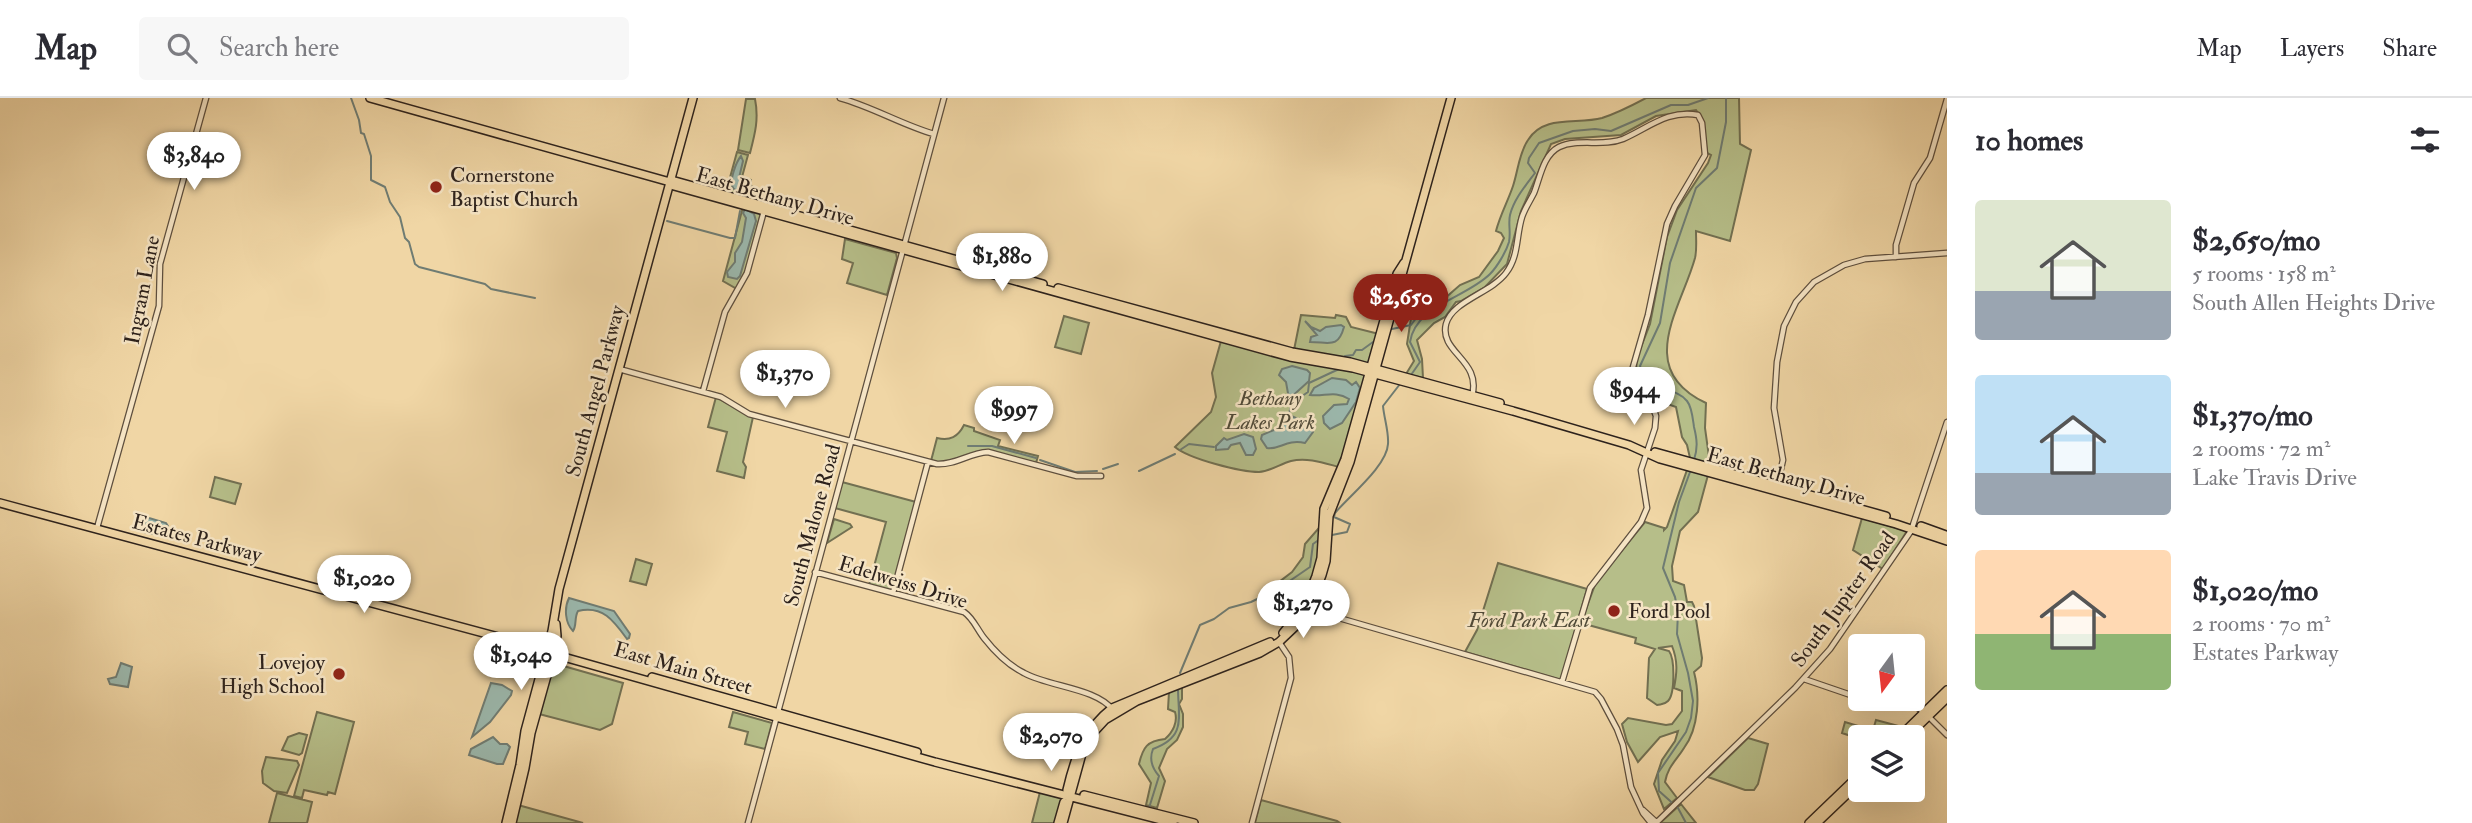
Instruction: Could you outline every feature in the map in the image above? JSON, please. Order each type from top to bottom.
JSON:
[{"type":"main road","name":"East Bethany Drive","points":[[370,98],[674,186],[1264,347],[1298,359],[1372,371],[1516,407],[1541,417]]},
{"type":"main road","name":"South Angel Parkway","points":[[551,651],[557,636],[555,610],[693,98]]},
{"type":"main road","points":[[1060,823],[1089,729],[1113,710],[1278,640],[1294,628],[1306,608],[1325,566],[1324,542],[1331,509],[1350,463],[1372,371],[1401,282],[1451,98]]},
{"type":"main road","points":[[1388,318],[1397,274],[1409,253]]},
{"type":"main road","points":[[1401,282],[1403,265]]},
{"type":"main road","name":"East Bethany Drive","points":[[1472,397],[1495,406],[1596,433],[1647,452],[1913,526],[1947,538]]},
{"type":"main road","points":[[1495,406],[1516,407]]},
{"type":"main road","name":"Estates Parkway","points":[[0,503],[551,651]]},
{"type":"main road","points":[[506,823],[525,731],[551,651]]},
{"type":"main road","points":[[512,823],[551,651]]},
{"type":"main road","name":"East Main Street","points":[[551,651],[579,662],[1017,781]]},
{"type":"main road","name":"East Main Street","points":[[551,651],[600,662],[645,678]]},
{"type":"main road","points":[[579,662],[600,662]]},
{"type":"main road","points":[[1917,725],[1947,690]]},
{"type":"main road","points":[[1913,725],[1947,698]]},
{"type":"main road","name":"East Main Street","points":[[848,735],[967,770],[1110,804],[1173,823]]},
{"type":"main road","points":[[967,770],[989,774],[991,772]]},
{"type":"main road","points":[[1809,823],[1848,786]]},
{"type":"main road","name":"East Main Street","points":[[1068,794],[1090,802],[1134,808],[1194,823]]},
{"type":"main road","points":[[1818,823],[1848,794]]},
{"type":"street","name":"Ingram Lane","points":[[97,529],[159,306],[159,272],[206,98]]},
{"type":"street","points":[[840,98],[870,107],[908,126],[934,134]]},
{"type":"street","name":"South Malone Road","points":[[748,823],[944,98]]},
{"type":"street","points":[[1896,257],[1896,246],[1914,183],[1930,158],[1947,99]]},
{"type":"street","points":[[1472,397],[1473,376],[1448,342],[1447,322],[1456,309],[1496,284],[1510,267],[1520,236],[1522,216],[1548,157],[1564,146],[1619,140],[1661,118],[1698,114],[1702,123],[1705,155],[1667,224],[1648,315],[1633,367],[1634,380],[1655,411],[1656,424],[1641,475],[1647,500],[1645,516],[1590,588],[1562,682]]},
{"type":"street","points":[[703,391],[725,312],[747,273],[765,209]]},
{"type":"street","points":[[1777,489],[1783,460],[1773,401],[1780,342],[1787,317],[1805,291],[1827,273],[1851,262],[1947,253]]},
{"type":"street","points":[[619,369],[721,397],[746,413],[928,462],[950,464],[976,453],[988,452],[1077,476],[1101,476]]},
{"type":"street","name":"South Jupiter Road","points":[[1654,823],[1804,679],[1830,649],[1913,526],[1947,422]]},
{"type":"street","points":[[1938,451],[1947,454]]},
{"type":"street","points":[[892,593],[928,462]]},
{"type":"street","name":"Edelweiss Drive","points":[[815,572],[964,612],[993,648],[1018,670],[1042,681],[1100,698],[1113,710]]},
{"type":"street","points":[[1306,608],[1591,690],[1601,699],[1623,745],[1629,782],[1643,810],[1654,823]]},
{"type":"street","points":[[1252,823],[1291,678],[1290,661],[1278,640]]},
{"type":"street","points":[[1804,679],[1880,705],[1906,703],[1918,707],[1947,735]]},
{"type":"green space","points":[[1646,98],[1739,98],[1740,144],[1751,150],[1730,241],[1696,231],[1695,258],[1668,337],[1667,356],[1672,373],[1684,389],[1706,403],[1705,428],[1710,464],[1690,458],[1682,437],[1676,407],[1651,398],[1637,380],[1636,360],[1650,324],[1667,237],[1677,210],[1711,155],[1707,153],[1703,120],[1696,110],[1656,116],[1621,135],[1565,139],[1551,144],[1521,211],[1507,264],[1485,287],[1456,302],[1445,317],[1434,323],[1417,340],[1423,378],[1406,374],[1414,361],[1407,344],[1412,312],[1431,306],[1460,285],[1479,277],[1498,251],[1504,238],[1496,231],[1528,140],[1535,132],[1552,123],[1602,118]]},
{"type":"green space","points":[[746,99],[755,99],[757,113],[750,153],[738,150]]},
{"type":"green space","points":[[737,152],[748,155],[742,177],[751,180],[751,186],[756,188],[753,201],[726,192]]},
{"type":"green space","points":[[743,207],[761,213],[746,270],[737,289],[723,281]]},
{"type":"green space","points":[[845,239],[896,253],[887,295],[847,283],[853,263],[842,259]]},
{"type":"green space","points":[[1301,315],[1346,317],[1351,327],[1379,334],[1370,364],[1294,350]]},
{"type":"green space","points":[[1064,316],[1089,323],[1081,354],[1055,347]]},
{"type":"green space","name":"Bethany Lakes Park","points":[[1221,341],[1365,373],[1339,467],[1297,460],[1259,472],[1203,460],[1175,447],[1211,412],[1216,397],[1212,373]]},
{"type":"green space","points":[[716,397],[753,417],[743,462],[746,467],[744,478],[717,471],[727,432],[708,427]]},
{"type":"green space","points":[[964,425],[1000,440],[998,446],[1038,456],[1036,463],[984,450],[942,463],[931,461],[937,438],[953,437]]},
{"type":"green space","points":[[1687,470],[1708,475],[1698,512],[1680,531],[1672,566],[1673,581],[1684,585],[1687,602],[1692,602],[1694,606],[1702,658],[1701,666],[1694,672],[1697,701],[1693,731],[1666,776],[1665,782],[1677,798],[1664,809],[1654,784],[1662,760],[1675,741],[1678,731],[1660,737],[1638,762],[1627,742],[1622,724],[1628,718],[1672,724],[1682,711],[1682,691],[1674,688],[1676,667],[1672,646],[1658,648],[1669,651],[1673,676],[1668,701],[1657,705],[1647,698],[1649,658],[1655,649],[1635,643],[1636,638],[1581,623],[1596,582],[1645,522],[1664,530],[1667,527]]},
{"type":"green space","points":[[215,477],[241,484],[235,504],[210,497]]},
{"type":"green space","points":[[842,482],[916,502],[892,591],[869,585],[886,522],[835,508]]},
{"type":"green space","points":[[1862,518],[1907,531],[1883,569],[1853,550]]},
{"type":"green space","points":[[834,519],[852,527],[827,543]]},
{"type":"green space","points":[[1318,529],[1319,554],[1312,584],[1304,603],[1287,627],[1277,606],[1264,590],[1271,588],[1292,572],[1303,557],[1305,544]]},
{"type":"green space","points":[[636,559],[652,564],[646,585],[630,581]]},
{"type":"green space","name":"Ford Park East","points":[[1498,563],[1587,589],[1561,680],[1465,652],[1477,630]]},
{"type":"green space","points":[[553,663],[623,683],[612,724],[600,730],[539,714]]},
{"type":"green space","points":[[1182,686],[1182,699],[1179,704],[1183,714],[1183,727],[1177,740],[1167,749],[1159,768],[1165,781],[1157,808],[1146,805],[1151,783],[1139,764],[1147,746],[1154,741],[1165,739],[1172,730],[1176,716],[1175,712],[1168,709],[1169,692]]},
{"type":"green space","points":[[317,712],[354,722],[335,794],[304,790],[302,798],[294,796]]},
{"type":"green space","points":[[733,712],[772,723],[765,749],[745,744],[748,732],[729,727]]},
{"type":"green space","points":[[1876,720],[1895,725],[1874,725]]},
{"type":"green space","points":[[1845,722],[1855,725],[1848,725],[1848,735],[1842,733]]},
{"type":"green space","points":[[299,733],[307,735],[302,753],[299,755],[282,750],[288,737]]},
{"type":"green space","points":[[1748,738],[1768,744],[1754,790],[1745,790],[1708,777]]},
{"type":"green space","points":[[266,757],[297,761],[299,765],[287,793],[274,791],[263,783],[262,771]]},
{"type":"green space","points":[[1040,792],[1062,798],[1056,823],[1032,823]]},
{"type":"green space","points":[[277,793],[312,802],[307,823],[269,823]]},
{"type":"green space","points":[[1261,800],[1337,821],[1340,823],[1255,823]]},
{"type":"green space","points":[[1681,804],[1696,823],[1660,823]]},
{"type":"green space","points":[[518,805],[583,823],[514,823]]},
{"type":"shaded area","points":[[741,156],[743,161],[739,178],[746,182],[752,193],[748,196],[732,186],[734,171]]},
{"type":"shaded area","points":[[745,209],[754,214],[756,221],[737,279],[728,277],[727,272],[735,262],[735,253],[742,242]]},
{"type":"shaded area","points":[[1305,321],[1320,331],[1326,327],[1344,327],[1339,339],[1332,343],[1310,342],[1311,337],[1317,335]]},
{"type":"shaded area","points":[[1292,366],[1310,373],[1309,381],[1289,399],[1286,382],[1279,375],[1282,369]]},
{"type":"shaded area","points":[[1332,378],[1346,380],[1352,385],[1356,382],[1360,388],[1356,402],[1342,423],[1330,429],[1324,423],[1323,416],[1334,405],[1347,404],[1349,399],[1334,394],[1310,395],[1314,388]]},
{"type":"shaded area","points":[[1285,413],[1311,425],[1313,432],[1305,443],[1293,442],[1267,448],[1261,439],[1262,435],[1281,427]]},
{"type":"shaded area","points":[[1244,434],[1253,437],[1256,449],[1253,455],[1246,455],[1240,443],[1231,445],[1228,449],[1216,450],[1216,446],[1224,438],[1227,440]]},
{"type":"shaded area","points":[[149,518],[166,523],[168,526],[164,536],[143,532],[145,520]]},
{"type":"shaded area","points":[[569,598],[614,611],[630,634],[629,638],[627,639],[607,616],[594,610],[578,611],[573,631],[566,615]]},
{"type":"shaded area","points":[[121,663],[132,667],[128,687],[110,684],[108,679],[116,677]]},
{"type":"shaded area","points":[[491,683],[512,691],[511,695],[490,722],[472,737]]},
{"type":"shaded area","points":[[493,737],[500,744],[510,747],[503,764],[469,755],[471,749]]},
{"type":"waterway","points":[[351,98],[371,156],[371,180],[385,187],[390,202],[400,217],[415,264],[485,284],[491,289],[535,298]]},
{"type":"waterway","points":[[1411,375],[1420,362],[1410,342],[1414,329],[1422,319],[1443,303],[1480,282],[1493,271],[1504,255],[1510,235],[1509,218],[1521,192],[1535,173],[1528,163],[1539,143],[1573,131],[1611,131],[1671,105],[1688,105],[1708,98]]},
{"type":"waterway","points":[[1694,460],[1696,440],[1689,404],[1681,396],[1649,382],[1640,366],[1660,323],[1670,263],[1696,188],[1717,168],[1726,122],[1726,98]]},
{"type":"waterway","points":[[667,221],[735,238],[740,211]]},
{"type":"waterway","points":[[1392,329],[1411,325],[1420,313],[1435,308]]},
{"type":"waterway","points":[[1345,356],[1353,355],[1356,350],[1362,350],[1373,342]]},
{"type":"waterway","points":[[1289,413],[1292,403],[1308,392],[1309,383],[1339,369]]},
{"type":"waterway","points":[[1332,535],[1347,532],[1350,524],[1334,517],[1335,513],[1374,471],[1386,453],[1388,439],[1383,406],[1400,384]]},
{"type":"waterway","points":[[1180,450],[1189,444],[1214,447]]},
{"type":"waterway","points":[[968,446],[992,446],[1036,458]]},
{"type":"waterway","points":[[1139,471],[1175,454]]},
{"type":"waterway","points":[[1040,460],[1075,472],[1097,471]]},
{"type":"waterway","points":[[1103,469],[1118,464]]},
{"type":"waterway","points":[[1686,823],[1678,808],[1659,791],[1658,773],[1686,732],[1693,701],[1677,634],[1678,612],[1675,597],[1663,568],[1679,502],[1690,472]]},
{"type":"waterway","points":[[1180,673],[1200,625],[1229,608],[1251,602],[1278,589],[1310,567],[1313,544],[1320,539]]},
{"type":"waterway","points":[[1149,808],[1159,776],[1151,756],[1153,749],[1164,744],[1176,732],[1179,717],[1178,688]]},
{"type":"place","name":"Cornerstone Baptist Church","points":[[436,187]]},
{"type":"place","name":"Ford Pool","points":[[1614,611]]},
{"type":"place","name":"Lovejoy High School","points":[[339,674]]}]
